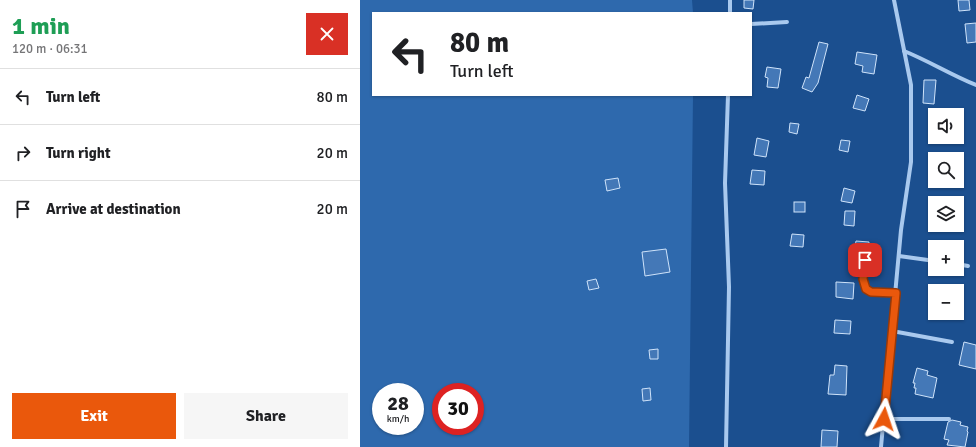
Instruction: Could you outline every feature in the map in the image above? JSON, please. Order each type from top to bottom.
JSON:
[{"type":"street","points":[[730,0],[730,12]]},
{"type":"street","points":[[881,447],[899,256],[911,162],[911,85],[894,0]]},
{"type":"street","points":[[752,24],[787,22]]},
{"type":"street","points":[[904,51],[976,85]]},
{"type":"street","points":[[726,447],[729,287],[725,183],[728,96]]},
{"type":"street","points":[[899,256],[928,260]]},
{"type":"street","points":[[865,260],[863,279],[866,289],[871,292],[896,293]]},
{"type":"street","points":[[964,265],[968,266]]},
{"type":"street","points":[[892,331],[952,342]]},
{"type":"street","points":[[884,419],[949,419]]},
{"type":"shaded area","points":[[360,0],[692,0],[693,12],[372,12],[372,96],[693,96],[689,447],[360,447]]},
{"type":"building","points":[[744,0],[754,0],[753,9],[744,8]]},
{"type":"building","points":[[958,0],[969,0],[970,10],[959,11]]},
{"type":"building","points":[[976,23],[976,42],[967,43],[965,24]]},
{"type":"building","points":[[819,42],[828,44],[818,83],[812,92],[802,88],[806,77],[809,78]]},
{"type":"building","points":[[857,52],[877,55],[874,74],[862,72],[863,66],[855,64]]},
{"type":"building","points":[[767,67],[781,69],[778,88],[767,87],[768,78],[765,77]]},
{"type":"building","points":[[924,80],[936,80],[934,104],[923,103]]},
{"type":"building","points":[[857,95],[869,99],[865,111],[853,108]]},
{"type":"building","points":[[790,123],[799,124],[797,134],[789,132]]},
{"type":"building","points":[[757,138],[769,141],[766,157],[754,155]]},
{"type":"building","points":[[841,140],[850,141],[848,152],[839,150]]},
{"type":"building","points":[[752,170],[765,171],[764,185],[750,184]]},
{"type":"building","points":[[618,178],[620,188],[607,191],[605,180]]},
{"type":"building","points":[[844,188],[855,191],[852,203],[841,201]]},
{"type":"building","points":[[794,202],[805,202],[805,212],[794,212]]},
{"type":"building","points":[[845,211],[855,211],[854,226],[844,225]]},
{"type":"building","points":[[792,234],[804,235],[803,247],[790,246]]},
{"type":"building","points":[[856,241],[869,242],[868,254],[854,252]]},
{"type":"building","points":[[666,249],[670,272],[645,276],[642,252]]},
{"type":"building","points":[[596,279],[599,288],[589,290],[587,281]]},
{"type":"building","points":[[836,282],[854,283],[853,299],[836,297]]},
{"type":"building","points":[[835,320],[851,321],[850,334],[834,333]]},
{"type":"building","points":[[964,342],[976,345],[976,369],[959,365]]},
{"type":"building","points":[[658,349],[658,359],[650,359],[649,350]]},
{"type":"building","points":[[835,365],[847,366],[846,395],[828,394],[830,375],[834,375]]},
{"type":"building","points":[[917,368],[928,371],[927,375],[937,378],[933,398],[915,394],[916,388],[914,388],[915,383],[913,383]]},
{"type":"building","points":[[650,388],[651,400],[643,401],[642,389]]},
{"type":"building","points":[[952,420],[961,422],[960,425],[968,427],[965,447],[947,445],[949,440],[944,439],[948,422]]},
{"type":"building","points":[[822,430],[838,431],[837,447],[821,447]]},
{"type":"route","points":[[865,260],[863,279],[864,287],[871,292],[896,293],[884,419]]}]
